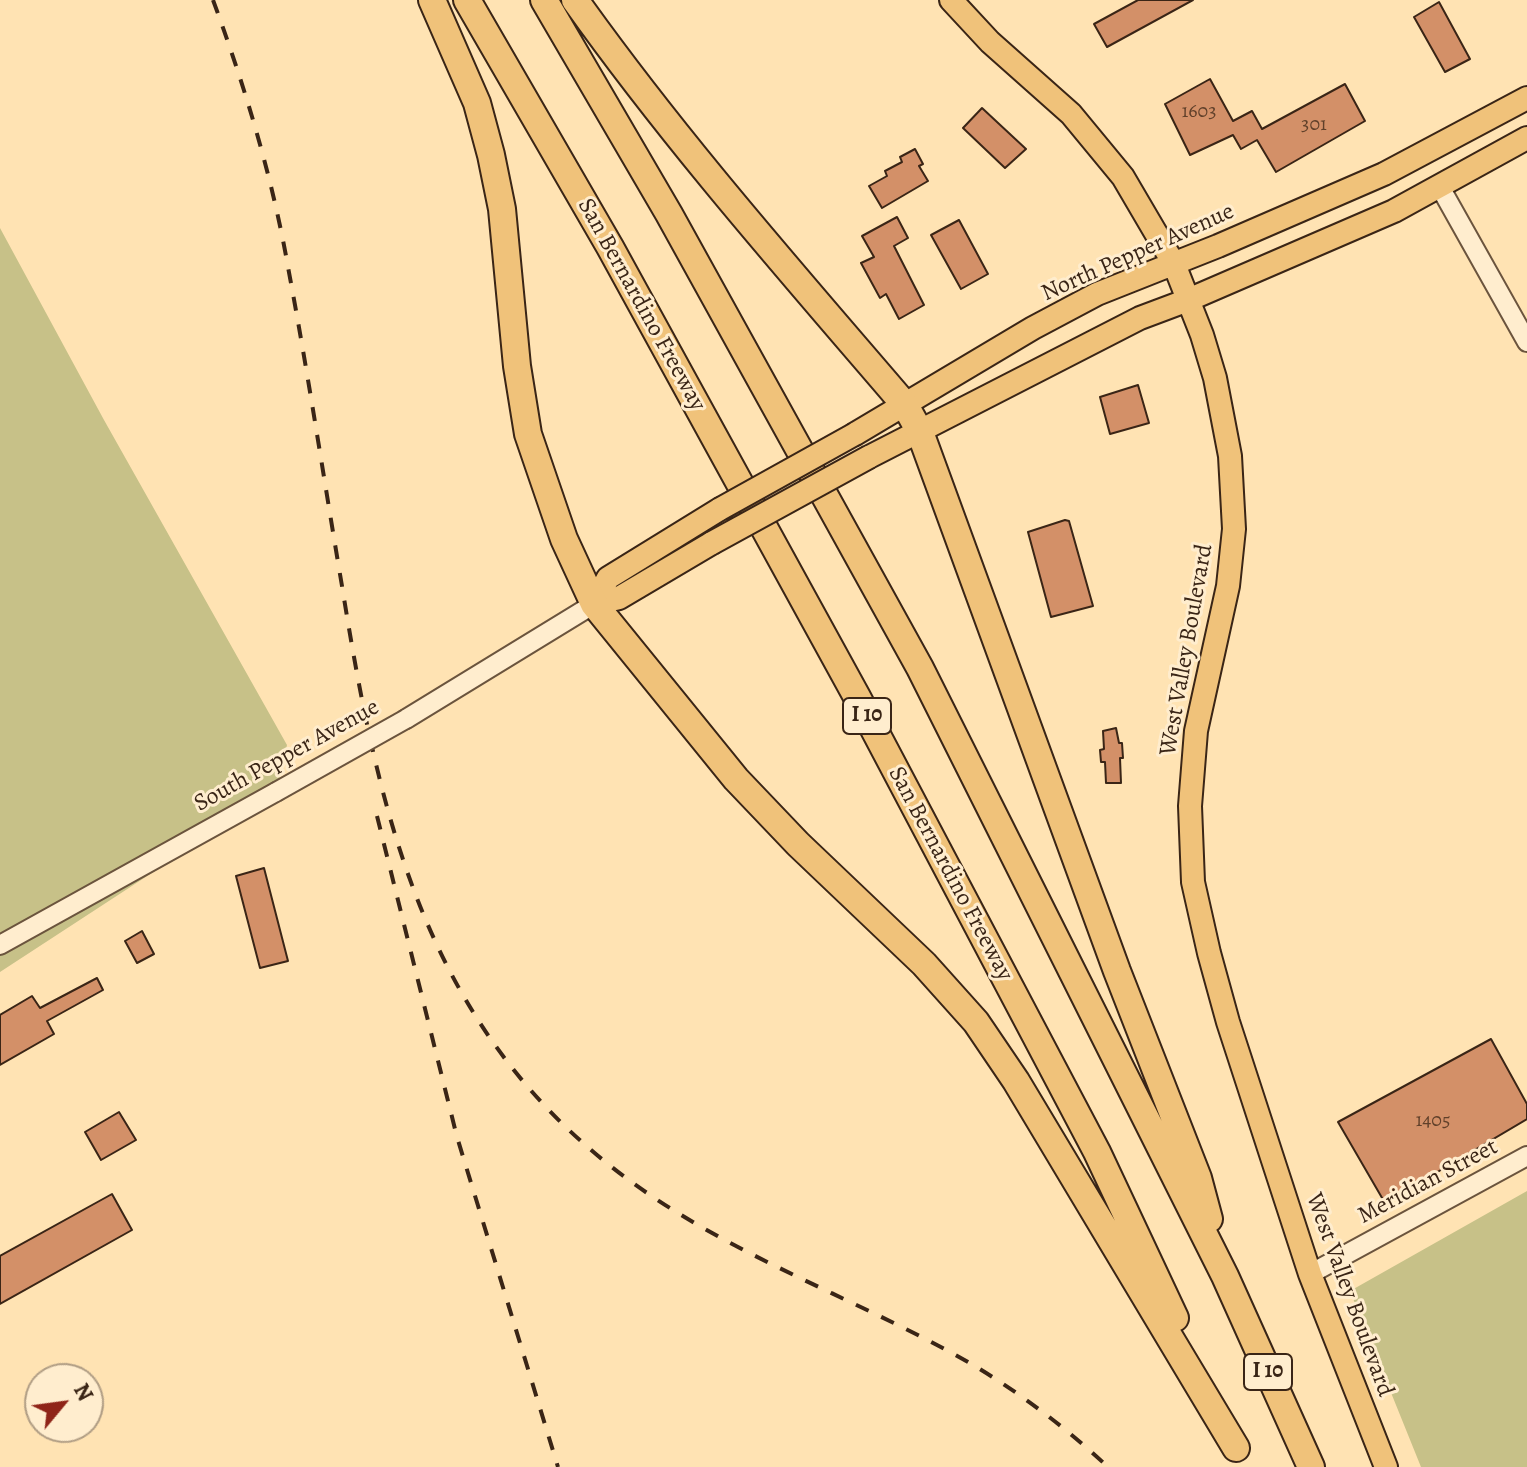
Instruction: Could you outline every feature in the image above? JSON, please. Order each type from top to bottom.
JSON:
[{"type":"highway","points":[[432,0],[477,103],[491,155],[502,209],[517,366],[528,434],[564,539],[594,604],[761,806],[924,964],[976,1022],[1016,1081],[1241,1458]]},
{"type":"highway","name":"San Bernardino Freeway","points":[[467,0],[610,247],[865,711],[1097,1152],[1241,1458]]},
{"type":"highway","name":"I 10","points":[[544,0],[669,214],[920,668],[1225,1276],[1311,1467]]},
{"type":"highway","points":[[575,0],[686,148],[905,405],[920,432],[1117,971],[1198,1178],[1225,1276]]},
{"type":"main road","name":"West Valley Boulevard","points":[[951,0],[990,42],[1071,114],[1123,177],[1174,264],[1215,378],[1230,456],[1234,529],[1223,614],[1196,731],[1190,806],[1193,882],[1228,1022],[1310,1274],[1386,1467]]},
{"type":"main road","name":"North Pepper Avenue","points":[[781,476],[1033,328],[1097,294],[1384,174],[1527,98]]},
{"type":"main road","points":[[920,432],[1143,317],[1394,211],[1521,142],[1527,121]]},
{"type":"main road","name":"South Pepper Avenue","points":[[594,604],[619,598],[793,497],[920,432]]},
{"type":"main road","name":"South Pepper Avenue","points":[[594,604],[608,578],[701,520],[781,476]]},
{"type":"street","points":[[1440,187],[1527,342]]},
{"type":"street","name":"South Pepper Avenue","points":[[0,945],[406,719],[594,604]]},
{"type":"street","name":"Meridian Street","points":[[1310,1274],[1527,1156]]},
{"type":"shaded area","points":[[0,228],[287,745],[276,792],[0,972]]},
{"type":"shaded area","points":[[1527,1191],[1527,1467],[1421,1467],[1350,1291]]},
{"type":"building","points":[[1138,0],[1193,0],[1107,47],[1094,24]]},
{"type":"building","points":[[1439,2],[1470,59],[1445,72],[1414,17]]},
{"type":"building","points":[[1210,79],[1233,121],[1252,111],[1262,129],[1345,84],[1365,121],[1276,172],[1257,140],[1241,149],[1233,135],[1190,155],[1165,104]]},
{"type":"building","points":[[982,108],[1026,149],[1005,168],[963,128]]},
{"type":"building","points":[[915,149],[923,164],[919,166],[928,181],[882,208],[869,186],[887,176],[885,171],[902,162],[900,157]]},
{"type":"building","points":[[897,217],[908,238],[894,246],[924,305],[899,319],[886,294],[880,298],[861,263],[874,257],[862,236]]},
{"type":"building","points":[[959,220],[988,274],[961,289],[931,235]]},
{"type":"building","points":[[1138,385],[1149,423],[1110,434],[1100,397]]},
{"type":"building","points":[[1069,521],[1093,606],[1051,617],[1028,532]]},
{"type":"building","points":[[1116,728],[1119,743],[1122,743],[1121,783],[1106,783],[1105,762],[1101,762],[1100,750],[1104,749],[1103,731]]},
{"type":"building","points":[[264,868],[288,961],[260,968],[236,876]]},
{"type":"building","points":[[142,931],[154,954],[137,963],[125,941]]},
{"type":"building","points":[[97,978],[103,990],[47,1021],[54,1034],[0,1065],[0,1015],[32,996],[40,1008]]},
{"type":"building","points":[[1491,1039],[1527,1104],[1527,1119],[1385,1203],[1338,1122]]},
{"type":"building","points":[[119,1112],[136,1140],[101,1160],[85,1132]]},
{"type":"building","points":[[112,1194],[132,1230],[0,1304],[0,1256]]},
{"type":"railway","points":[[213,0],[236,66],[274,199],[356,667],[391,822],[416,896],[448,967],[487,1034],[537,1097],[597,1155],[639,1188],[730,1243],[968,1362],[1041,1411],[1108,1467]]},
{"type":"railway","points":[[377,816],[457,1137],[558,1467]]}]
